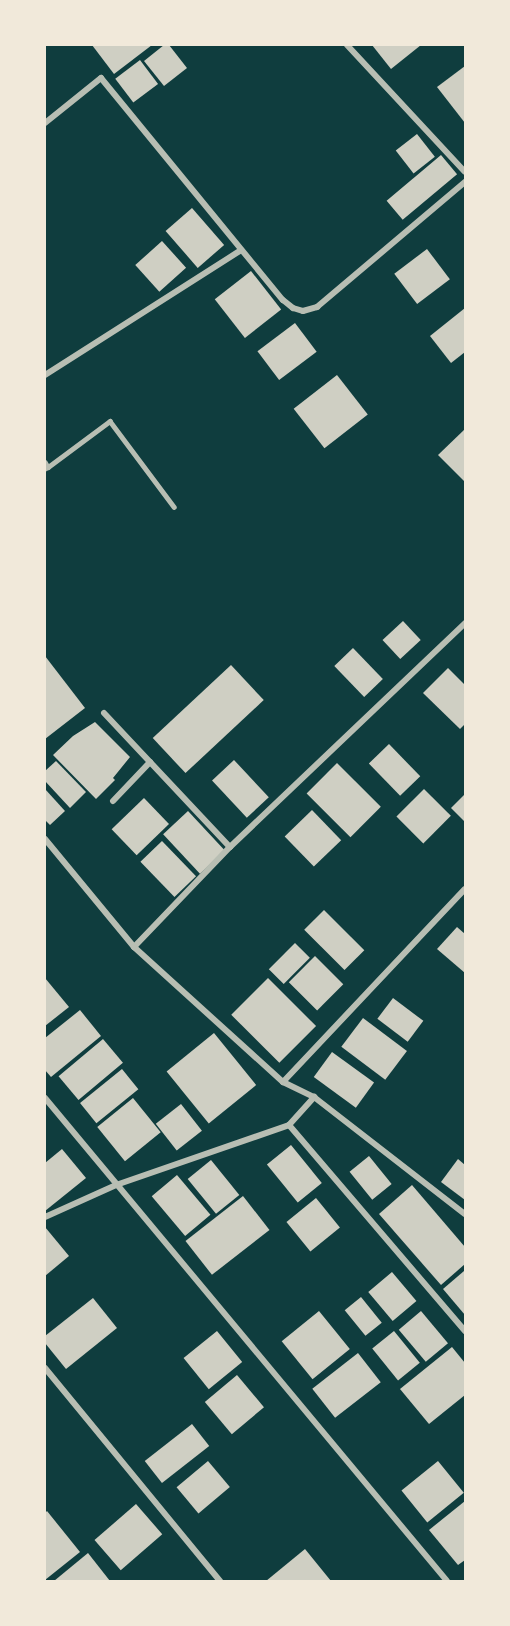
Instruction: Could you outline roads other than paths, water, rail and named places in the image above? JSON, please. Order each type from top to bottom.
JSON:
[{"type":"street","points":[[347,45],[465,172]]},
{"type":"street","points":[[45,123],[100,78],[240,251],[283,300],[293,308],[303,311],[317,307],[465,182]]},
{"type":"street","points":[[45,375],[240,251]]},
{"type":"street","points":[[134,947],[230,847],[465,623]]},
{"type":"street","points":[[104,713],[230,847]]},
{"type":"street","points":[[113,801],[150,762]]},
{"type":"street","points":[[45,839],[134,947],[283,1082],[314,1097],[465,1214]]},
{"type":"street","points":[[283,1082],[465,889]]},
{"type":"street","points":[[45,1217],[116,1185],[289,1125],[314,1097]]},
{"type":"street","points":[[45,1098],[447,1581]]},
{"type":"street","points":[[289,1125],[465,1331]]},
{"type":"street","points":[[45,1368],[220,1581]]},
{"type":"lane","points":[[46,466],[110,421],[174,507]]}]
